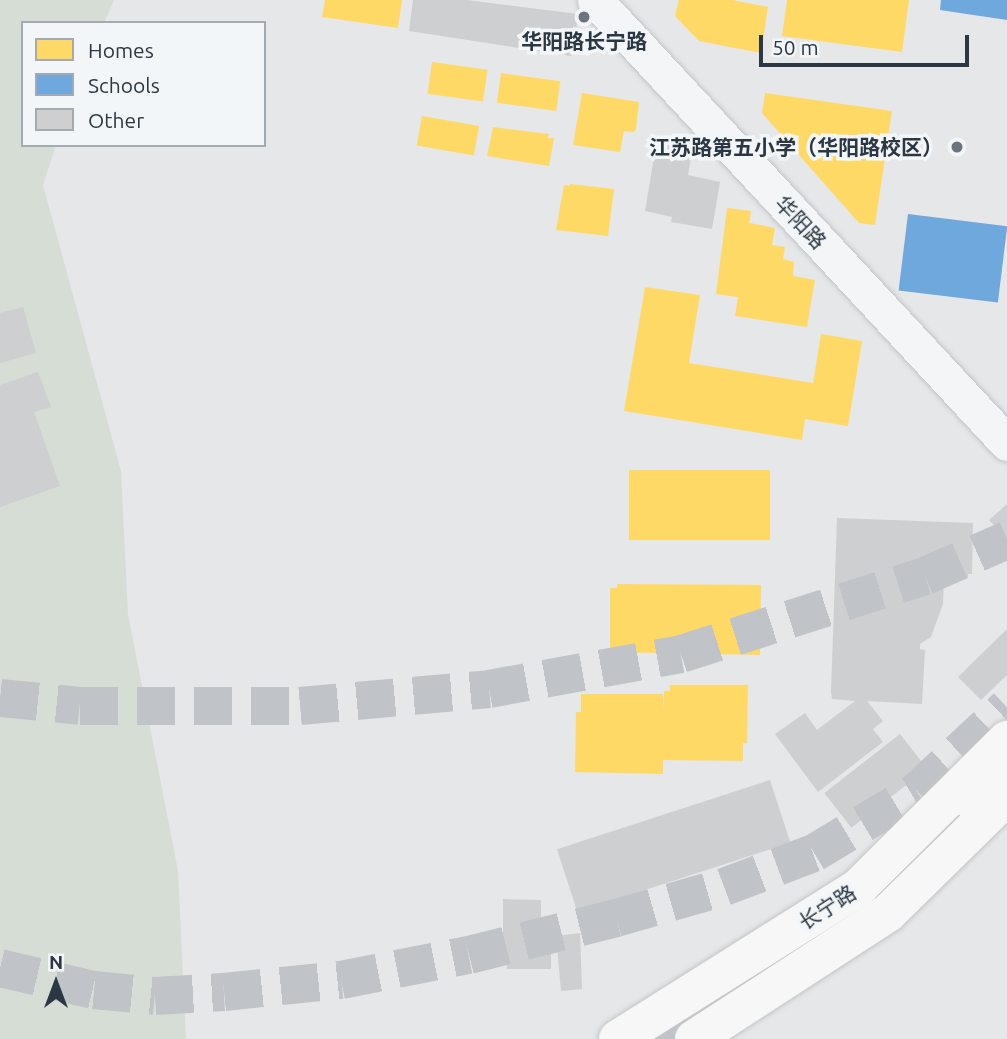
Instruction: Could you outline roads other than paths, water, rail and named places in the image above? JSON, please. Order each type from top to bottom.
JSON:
[{"type":"main road","name":"长宁路","points":[[618,1039],[859,887],[1007,740]]},
{"type":"main road","name":"长宁路","points":[[694,1039],[888,912],[989,798],[1007,765]]},
{"type":"street","name":"华阳路","points":[[595,0],[1007,443]]},
{"type":"tunnel","points":[[0,698],[80,706],[300,706],[489,689],[681,654],[925,576],[1007,540]]},
{"type":"tunnel","points":[[0,968],[94,990],[155,996],[224,992],[341,980],[469,955],[616,918],[724,887],[814,853],[917,791],[1007,707]]},
{"type":"tunnel","points":[[655,1039],[715,998]]},
{"type":"place","name":"华阳路长宁路","points":[[584,17]]},
{"type":"place","name":"江苏路第五小学（华阳路校区）","points":[[957,147]]}]
